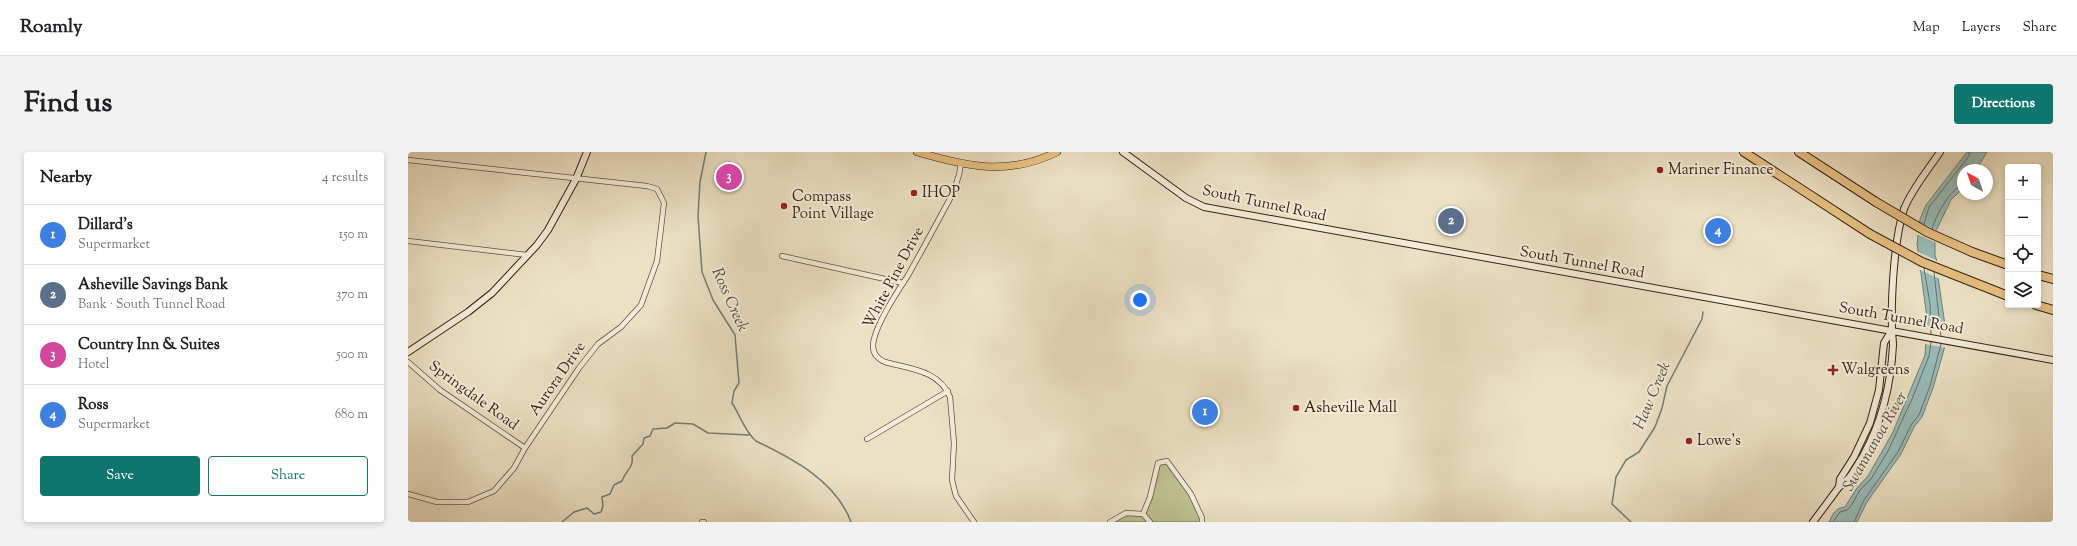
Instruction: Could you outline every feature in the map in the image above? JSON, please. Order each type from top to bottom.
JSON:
[{"type":"highway","points":[[1744,152],[1870,234],[1922,262],[2005,295]]},
{"type":"highway","points":[[1799,152],[1876,202],[1927,232],[1972,252],[2005,264]]},
{"type":"highway","points":[[2041,276],[2053,279]]},
{"type":"highway","points":[[2041,306],[2053,310]]},
{"type":"main road","points":[[408,352],[468,312],[492,293],[527,254],[538,245],[576,179],[587,152]]},
{"type":"main road","points":[[917,152],[979,166],[1011,167],[1034,162],[1057,152]]},
{"type":"main road","name":"South Tunnel Road","points":[[1123,152],[1186,198],[1204,207],[1442,251],[1962,342],[2053,360]]},
{"type":"main road","points":[[1814,522],[1839,487],[1840,479],[1854,457],[1870,423],[1879,390],[1884,343],[1892,330],[1896,258],[1904,209],[1910,196],[1940,152]]},
{"type":"street","name":"Aurora Drive","points":[[408,160],[647,186],[657,189],[664,203],[657,261],[641,305],[621,327],[598,344],[579,368],[525,448],[514,468],[494,490],[468,502],[437,502],[408,494]]},
{"type":"street","name":"White Pine Drive","points":[[948,391],[933,375],[879,359],[874,352],[873,346],[875,335],[953,193],[961,163]]},
{"type":"street","points":[[408,241],[527,254]]},
{"type":"street","points":[[782,256],[903,283]]},
{"type":"street","name":"Springdale Road","points":[[408,362],[440,390],[525,448]]},
{"type":"street","points":[[867,439],[948,391],[950,396],[954,443],[952,480],[956,496],[974,522]]},
{"type":"street","points":[[1143,514],[1150,497],[1158,463],[1167,461],[1191,494],[1202,518],[1202,522]]},
{"type":"street","points":[[1110,522],[1126,512],[1143,514],[1150,522]]},
{"type":"green space","points":[[1167,461],[1191,494],[1202,522],[1110,522],[1126,513],[1143,514],[1158,463]]},
{"type":"water","points":[[1967,152],[1987,152],[1980,164],[1958,164]]},
{"type":"water","points":[[1957,165],[1957,194],[1951,200],[1935,233],[1935,255],[1938,264],[1938,277],[1946,332],[1945,346],[1933,388],[1922,417],[1914,427],[1901,454],[1867,502],[1857,522],[1829,522],[1837,510],[1845,507],[1857,488],[1868,476],[1893,432],[1925,355],[1927,318],[1917,244],[1920,219],[1926,205]]},
{"type":"pier","points":[[1918,222],[1938,231],[1937,243],[1916,234]]},
{"type":"pier","points":[[1916,251],[1940,262],[1940,279],[1918,269]]},
{"type":"pier","points":[[1925,328],[1948,332],[1947,348],[1925,344]]},
{"type":"waterway","name":"Ross Creek","points":[[706,152],[700,182],[698,216],[702,272],[713,300],[735,335],[739,383],[734,391],[732,403],[752,437],[756,441],[784,455],[812,473],[824,483],[844,507],[851,522]]},
{"type":"waterway","name":"Haw Creek","points":[[1631,522],[1612,504],[1616,477],[1626,460],[1639,452],[1655,427],[1662,408],[1667,386],[1702,319],[1703,312]]},
{"type":"waterway","points":[[562,522],[574,512],[587,508],[594,514],[601,512],[603,506],[602,497],[610,494],[614,485],[622,481],[631,467],[632,456],[643,444],[644,438],[650,436],[653,429],[667,428],[675,423],[693,424],[708,433],[749,435]]},
{"type":"place","name":"Mariner Finance","points":[[1660,170]]},
{"type":"place","name":"Country Inn & Suites","points":[[729,177]]},
{"type":"place","name":"IHOP","points":[[914,193]]},
{"type":"place","name":"Compass Point Village","points":[[784,206]]},
{"type":"place","name":"Asheville Savings Bank","points":[[1451,221]]},
{"type":"place","name":"Ross","points":[[1718,231]]},
{"type":"place","name":"Walgreens","points":[[1833,370]]},
{"type":"place","name":"Asheville Mall","points":[[1296,408]]},
{"type":"place","name":"Dillard's","points":[[1205,412]]},
{"type":"place","name":"Lowe's","points":[[1689,441]]},
{"type":"water label","name":"Swannanoa River","points":[[1876,442]]}]
